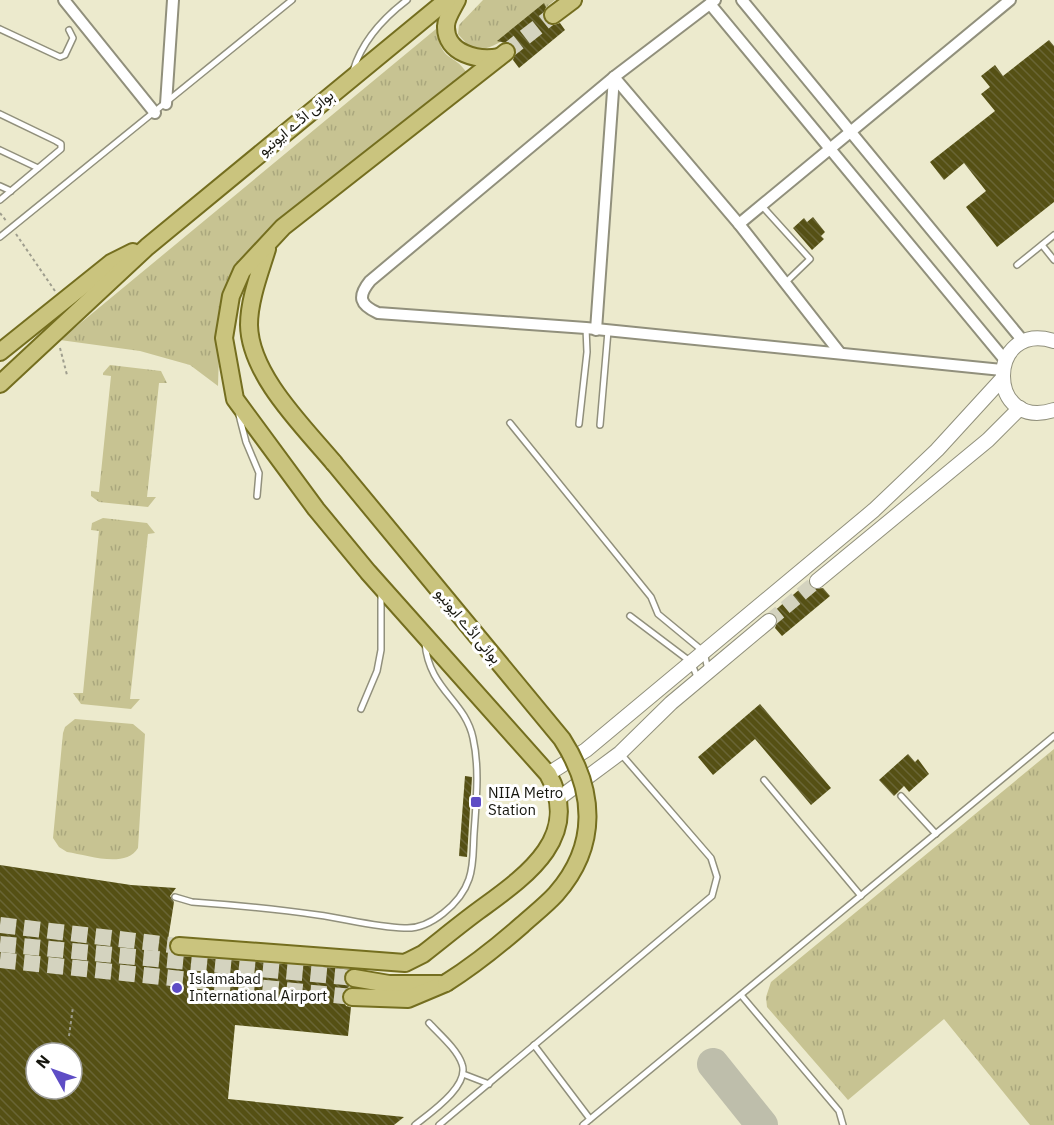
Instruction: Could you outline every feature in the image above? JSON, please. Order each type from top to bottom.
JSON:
[{"type":"main road","name":"ہوائی اڈے ایونیو","points":[[0,384],[147,247],[351,76],[447,0]]},
{"type":"main road","name":"ہوائی اڈے ایونیو","points":[[457,0],[446,24],[447,36],[465,55],[485,60],[503,54],[283,226],[242,272],[231,296],[224,338],[235,399],[316,509],[381,587],[548,774],[558,799]]},
{"type":"main road","points":[[553,15],[573,0]]},
{"type":"main road","name":"ہوائی اڈے ایونیو","points":[[268,245],[255,287],[249,325],[257,360],[282,401],[562,739],[580,770],[589,810],[587,831],[567,881],[555,896],[472,967],[446,983],[408,999],[352,997]]},
{"type":"main road","name":"ہوائی اڈے ایونیو","points":[[0,352],[111,263],[147,247]]},
{"type":"main road","points":[[178,946],[381,963],[405,963],[415,960],[522,878],[539,861],[555,833],[560,817],[558,799]]},
{"type":"main road","name":"ہوائی اڈے ایونیو","points":[[354,978],[411,985],[446,983]]},
{"type":"street","points":[[64,0],[155,113]]},
{"type":"street","points":[[166,104],[172,0]]},
{"type":"street","points":[[742,0],[1023,341]]},
{"type":"street","points":[[739,224],[1010,0]]},
{"type":"street","points":[[1003,370],[597,330],[378,313],[366,308],[360,300],[361,292],[370,281],[614,77],[712,2],[1003,370],[1005,390],[1020,408],[1042,413],[1054,410]]},
{"type":"street","points":[[614,77],[739,224],[840,353]]},
{"type":"street","points":[[597,330],[614,77]]},
{"type":"street","points":[[548,774],[586,750],[900,487],[1003,370],[1023,341],[1035,338],[1054,341]]},
{"type":"street","points":[[817,581],[988,440],[1020,408]]},
{"type":"street","points":[[746,615],[758,631]]},
{"type":"street","points":[[558,799],[620,753],[703,676],[769,621]]},
{"type":"lane","points":[[0,237],[292,0]]},
{"type":"lane","points":[[351,76],[359,52],[376,28],[407,0]]},
{"type":"lane","points":[[0,29],[60,57],[65,55],[73,38],[69,30]]},
{"type":"lane","points":[[0,114],[61,144],[61,149],[0,200]]},
{"type":"lane","points":[[0,150],[38,168]]},
{"type":"lane","points":[[0,186],[11,191]]},
{"type":"lane","points":[[762,206],[810,260],[785,284]]},
{"type":"lane","points":[[1017,265],[1054,235]]},
{"type":"lane","points":[[1042,245],[1054,260]]},
{"type":"lane","points":[[579,424],[587,352],[597,330]]},
{"type":"lane","points":[[597,330],[600,425]]},
{"type":"lane","points":[[235,399],[246,442],[259,473],[257,496]]},
{"type":"lane","points":[[510,423],[651,597],[658,614],[704,652],[703,676]]},
{"type":"lane","points":[[361,709],[377,671],[381,650],[381,587]]},
{"type":"lane","points":[[630,616],[691,662],[703,676]]},
{"type":"lane","points":[[175,897],[192,902],[315,914],[405,928],[418,927],[443,913],[461,894],[469,878],[476,802],[476,759],[473,736],[456,705],[434,678],[427,659],[425,636]]},
{"type":"lane","points":[[583,1125],[1054,736]]},
{"type":"lane","points":[[439,1125],[712,896],[717,876],[711,858],[620,753]]},
{"type":"lane","points":[[764,780],[861,896]]},
{"type":"lane","points":[[901,795],[936,834]]},
{"type":"lane","points":[[741,995],[839,1111],[843,1125]]},
{"type":"lane","points":[[415,1125],[450,1095],[463,1074],[462,1064],[429,1023]]},
{"type":"lane","points":[[534,1045],[590,1119]]},
{"type":"lane","points":[[463,1074],[489,1084]]},
{"type":"path","points":[[0,213],[63,302]]},
{"type":"path","points":[[60,350],[67,375]]},
{"type":"path","points":[[69,1036],[73,1007]]},
{"type":"shaded area","points":[[0,0],[1054,0],[1054,1125],[0,1125]]},
{"type":"green space","points":[[483,0],[555,0],[506,39],[485,49],[476,49],[458,34],[459,25]]},
{"type":"green space","points":[[436,29],[445,53],[462,66],[467,73],[263,235],[241,265],[220,320],[218,386],[190,365],[140,351],[60,340]]},
{"type":"green space","points":[[110,365],[161,371],[167,383],[159,383],[147,497],[156,497],[148,507],[99,502],[91,496],[91,491],[99,492],[111,376],[103,375],[103,373]]},
{"type":"green space","points":[[103,518],[147,523],[155,533],[148,534],[130,699],[140,699],[131,709],[81,704],[73,693],[83,693],[99,531],[91,530],[92,523]]},
{"type":"green space","points":[[75,719],[133,724],[145,734],[138,848],[124,858],[106,859],[67,852],[59,847],[53,838],[63,733],[65,727]]},
{"type":"green space","points":[[1054,749],[1054,1125],[1030,1125],[944,1019],[848,1100],[767,1007],[766,997],[771,982]]},
{"type":"building","points":[[544,3],[545,22],[554,25],[560,23],[565,30],[519,68],[513,60],[516,51],[514,45],[497,41]]},
{"type":"building","points":[[1049,40],[1054,46],[1054,202],[997,247],[966,207],[986,191],[964,163],[944,180],[930,162],[995,111],[981,94],[990,87],[981,76],[995,65],[1003,76]]},
{"type":"building","points":[[813,217],[825,232],[821,236],[824,239],[812,250],[793,228],[804,218],[807,222]]},
{"type":"building","points":[[808,582],[813,589],[823,588],[830,596],[782,636],[775,628],[778,619],[772,613]]},
{"type":"building","points":[[760,704],[831,788],[811,805],[755,739],[713,775],[698,757]]},
{"type":"building","points":[[908,754],[915,762],[918,759],[929,774],[909,792],[904,786],[894,796],[879,780]]},
{"type":"building","points":[[465,776],[472,777],[467,857],[459,856]]},
{"type":"building","name":"Islamabad International Airport","points":[[0,865],[131,885],[176,888],[170,896],[174,902],[167,946],[178,956],[349,969],[344,977],[349,987],[343,991],[342,997],[346,1006],[351,1007],[348,1036],[235,1025],[228,1099],[404,1117],[394,1125],[0,1125]]},
{"type":"taxiway","points":[[713,1064],[762,1125]]},
{"type":"tunnel","points":[[506,52],[553,15]]},
{"type":"tunnel","points":[[769,621],[817,581]]},
{"type":"tunnel","points":[[0,925],[179,946]]},
{"type":"tunnel","points":[[0,944],[354,978]]},
{"type":"tunnel","points":[[0,960],[352,997]]},
{"type":"place","name":"NIIA Metro Station","points":[[476,802]]},
{"type":"place","name":"Islamabad International Airport","points":[[177,988]]}]
